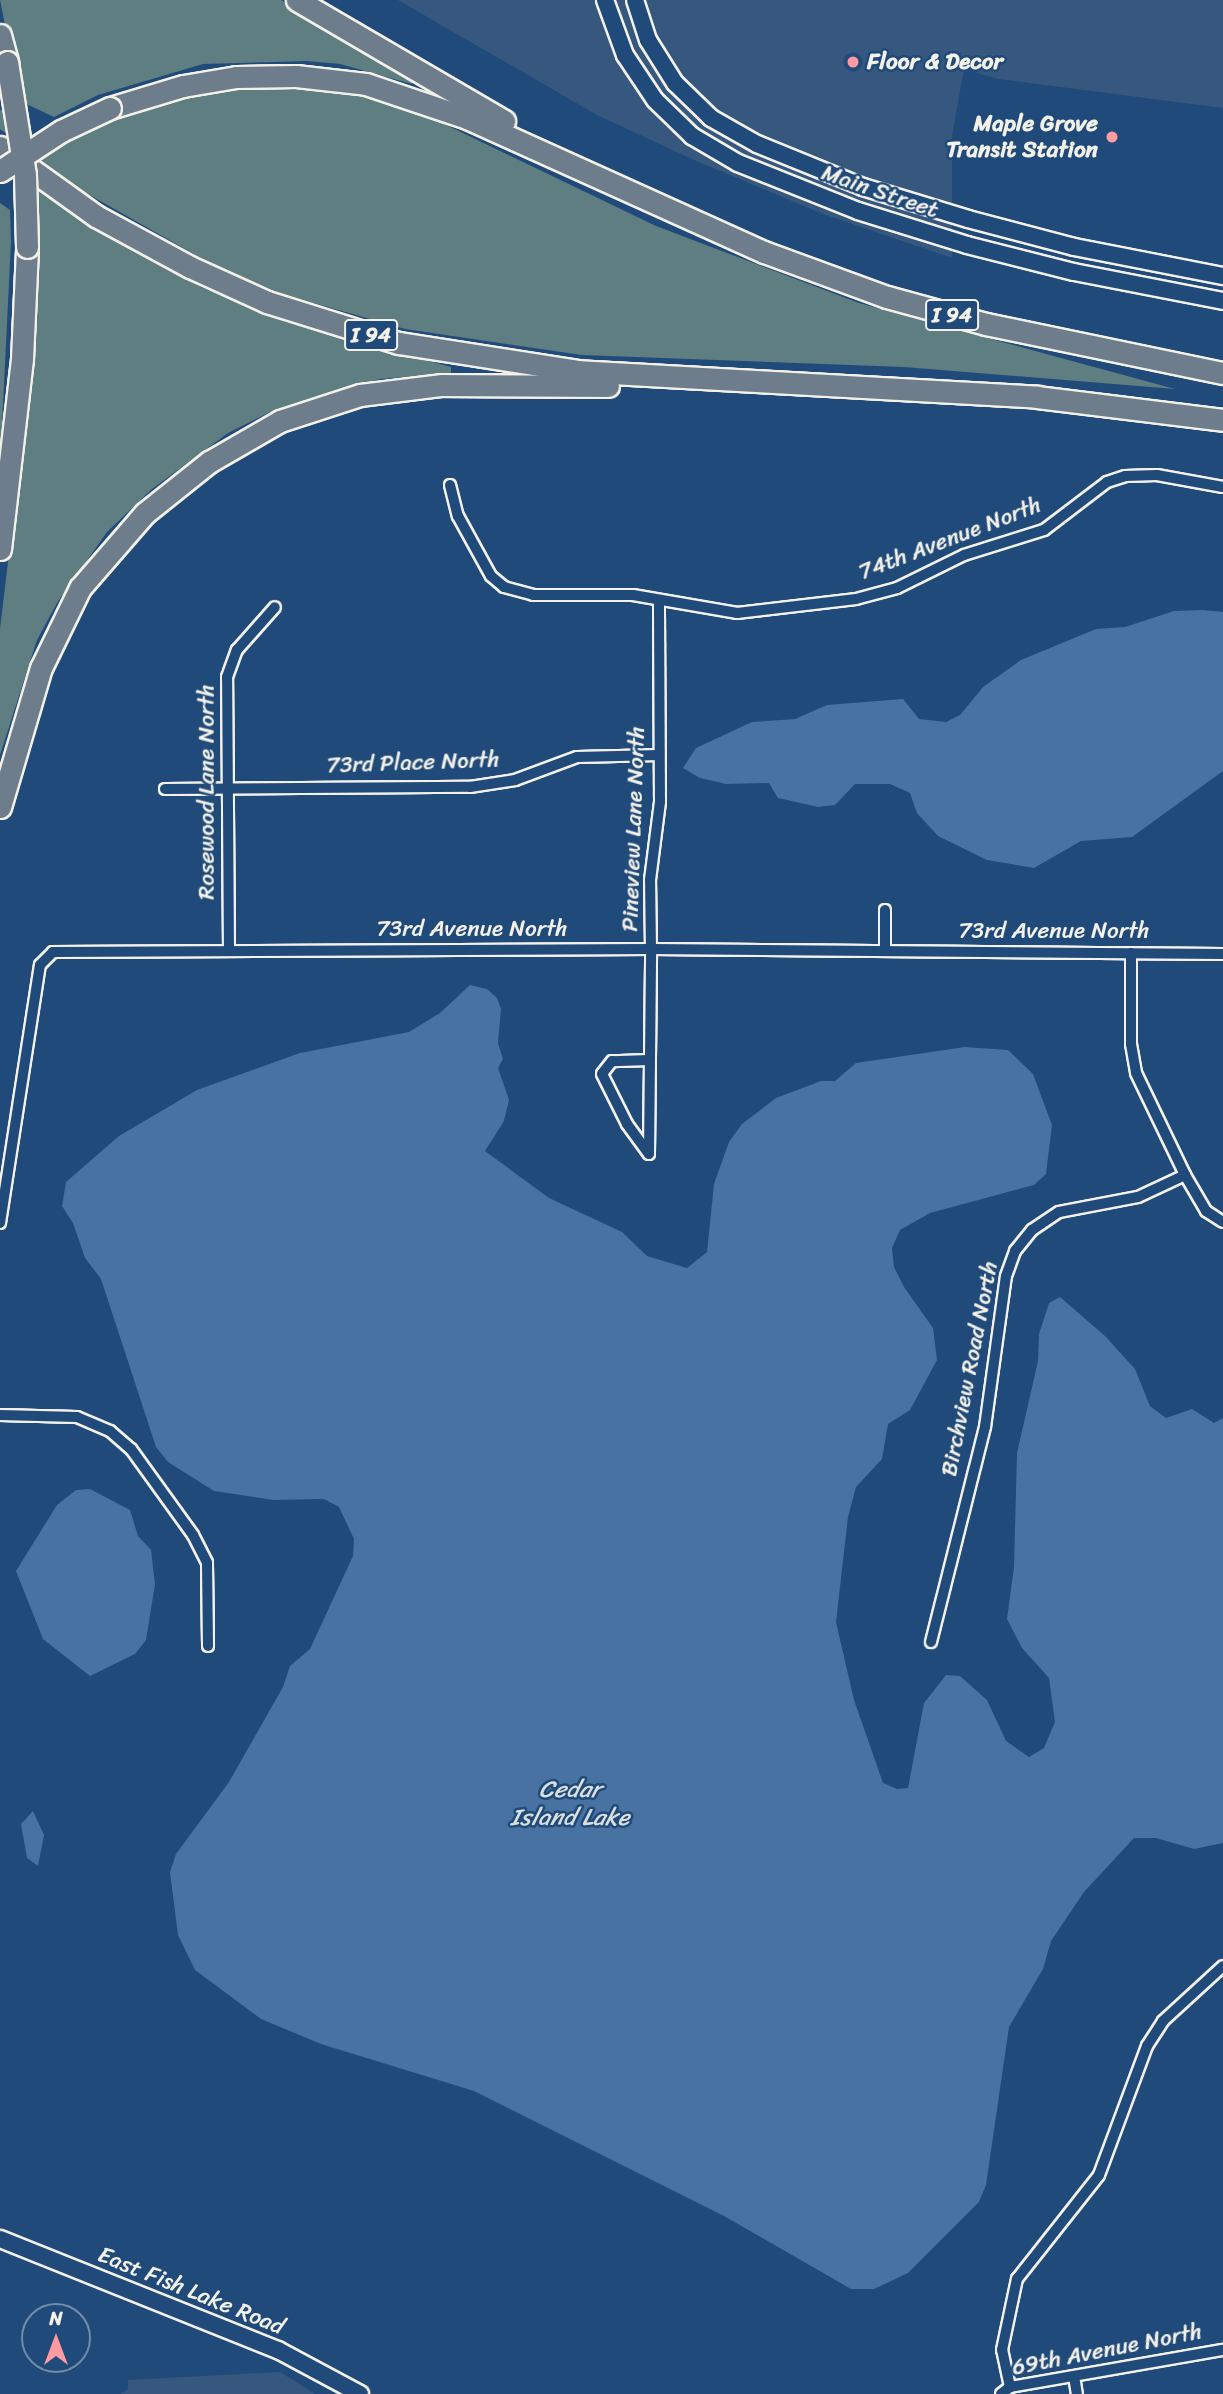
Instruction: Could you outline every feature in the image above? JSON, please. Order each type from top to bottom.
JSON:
[{"type":"highway","name":"I 94","points":[[297,0],[492,115],[692,220],[764,252],[887,297],[986,324],[1223,373]]},
{"type":"highway","points":[[0,35],[8,62],[25,176],[27,247],[22,359],[0,549]]},
{"type":"highway","points":[[0,171],[52,136],[110,108],[183,86],[236,77],[316,77],[366,83],[467,118],[692,220]]},
{"type":"highway","name":"I 94","points":[[0,147],[96,216],[190,267],[267,302],[348,329],[512,364],[785,384],[1050,398],[1223,420]]},
{"type":"highway","points":[[0,807],[41,668],[80,588],[123,535],[166,492],[263,429],[332,402],[410,387],[785,384]]},
{"type":"street","name":"Main Street","points":[[605,0],[625,55],[655,100],[692,136],[738,163],[858,211],[967,245],[1074,272],[1223,301]]},
{"type":"street","name":"Main Street","points":[[635,0],[648,40],[675,83],[711,118],[757,144],[863,187],[968,219],[1074,247],[1223,276]]},
{"type":"street","name":"74th Avenue North","points":[[450,485],[458,516],[491,576],[504,587],[533,595],[633,595],[737,613],[878,595],[964,555],[1044,530],[1107,482],[1125,475],[1157,475],[1223,487]]},
{"type":"street","name":"Pineview Lane North","points":[[649,1060],[612,1060],[602,1074],[626,1124],[649,1154],[650,880],[659,811],[659,600]]},
{"type":"street","name":"Rosewood Lane North","points":[[229,951],[226,691],[230,663],[275,607]]},
{"type":"street","name":"73rd Place North","points":[[165,789],[470,787],[515,780],[577,757],[659,755]]},
{"type":"street","points":[[885,910],[885,951]]},
{"type":"street","name":"73rd Avenue North","points":[[0,1223],[40,965],[48,954],[651,949],[1223,954]]},
{"type":"street","points":[[1131,953],[1133,1063],[1185,1175],[1206,1212],[1223,1222]]},
{"type":"street","name":"Birchview Road North","points":[[931,1642],[985,1427],[1006,1276],[1015,1251],[1032,1230],[1059,1212],[1138,1198],[1185,1175]]},
{"type":"street","points":[[0,1415],[77,1417],[110,1431],[131,1449],[193,1535],[207,1563],[208,1646]]},
{"type":"street","points":[[1005,2390],[1002,2350],[1017,2279],[1099,2175],[1147,2046],[1164,2021],[1223,1966]]},
{"type":"street","name":"East Fish Lake Road","points":[[0,2239],[278,2350],[360,2394]]},
{"type":"street","name":"69th Avenue North","points":[[1005,2390],[1223,2350]]},
{"type":"street","points":[[1074,2376],[1077,2394]]},
{"type":"shaded area","points":[[398,0],[1223,0],[1223,108],[998,79],[964,69],[952,136],[952,258],[823,214],[694,160],[597,115]]},
{"type":"shaded area","points":[[280,2372],[315,2394],[120,2394],[128,2389],[128,2380]]},
{"type":"green space","points":[[0,0],[281,0],[414,78],[412,84],[340,64],[307,61],[203,64],[98,95],[54,117],[20,101]]},
{"type":"green space","points":[[259,84],[362,94],[411,108],[656,226],[859,303],[1175,389],[904,367],[582,355],[405,329],[282,294],[215,266],[81,190],[0,129],[0,109],[44,148],[112,114],[204,91]]},
{"type":"green space","points":[[0,159],[30,184],[128,247],[201,287],[286,322],[451,367],[451,374],[380,379],[272,411],[228,433],[152,489],[107,532],[57,603],[37,640],[0,755],[0,629],[10,545],[31,193],[0,169]]},
{"type":"green space","points":[[0,203],[10,210],[11,242],[0,466]]},
{"type":"water","points":[[1174,611],[1223,612],[1223,771],[1132,837],[1081,841],[1034,868],[987,860],[938,836],[917,813],[910,793],[890,784],[855,784],[835,805],[818,807],[778,798],[769,783],[726,784],[700,778],[683,768],[696,748],[752,722],[795,719],[827,705],[903,699],[919,719],[946,722],[960,715],[983,687],[1021,660],[1096,629],[1125,627]]},
{"type":"water","name":"Cedar Island Lake","points":[[470,985],[487,989],[497,998],[501,1009],[498,1043],[503,1059],[498,1068],[509,1100],[504,1121],[485,1151],[549,1198],[622,1232],[647,1256],[687,1268],[707,1252],[714,1184],[729,1142],[742,1124],[776,1098],[821,1081],[835,1081],[856,1063],[965,1047],[1008,1050],[1033,1074],[1052,1125],[1046,1174],[1034,1185],[930,1213],[900,1230],[892,1248],[894,1267],[904,1287],[933,1328],[937,1360],[910,1410],[888,1424],[882,1459],[856,1487],[848,1517],[836,1622],[854,1700],[883,1783],[897,1789],[908,1788],[924,1703],[946,1675],[960,1676],[987,1700],[1006,1741],[1029,1757],[1044,1748],[1055,1722],[1049,1678],[1022,1648],[1007,1619],[1014,1567],[1017,1453],[1038,1361],[1039,1334],[1049,1303],[1060,1297],[1105,1336],[1135,1369],[1150,1406],[1166,1418],[1192,1409],[1214,1423],[1223,1418],[1223,1843],[1194,1849],[1156,1838],[1134,1838],[1084,1892],[1051,1941],[1043,1969],[1009,2027],[986,2185],[979,2202],[908,2273],[874,2289],[851,2289],[724,2216],[474,2091],[321,2044],[261,2019],[195,1970],[178,1935],[170,1872],[176,1854],[229,1782],[283,1687],[290,1666],[310,1649],[353,1556],[354,1539],[339,1507],[324,1499],[274,1500],[214,1491],[168,1462],[156,1447],[101,1279],[85,1258],[73,1223],[62,1206],[66,1182],[119,1136],[197,1090],[300,1053],[409,1032],[440,1013]]},
{"type":"water","points":[[90,1489],[130,1510],[138,1536],[151,1550],[155,1584],[146,1640],[135,1654],[90,1676],[43,1639],[16,1571],[57,1505],[76,1490]]},
{"type":"water","points":[[33,1811],[44,1835],[38,1866],[27,1858],[21,1824]]},
{"type":"place","name":"Floor & Decor","points":[[853,62]]},
{"type":"place","name":"Maple Grove Transit Station","points":[[1112,137]]}]
